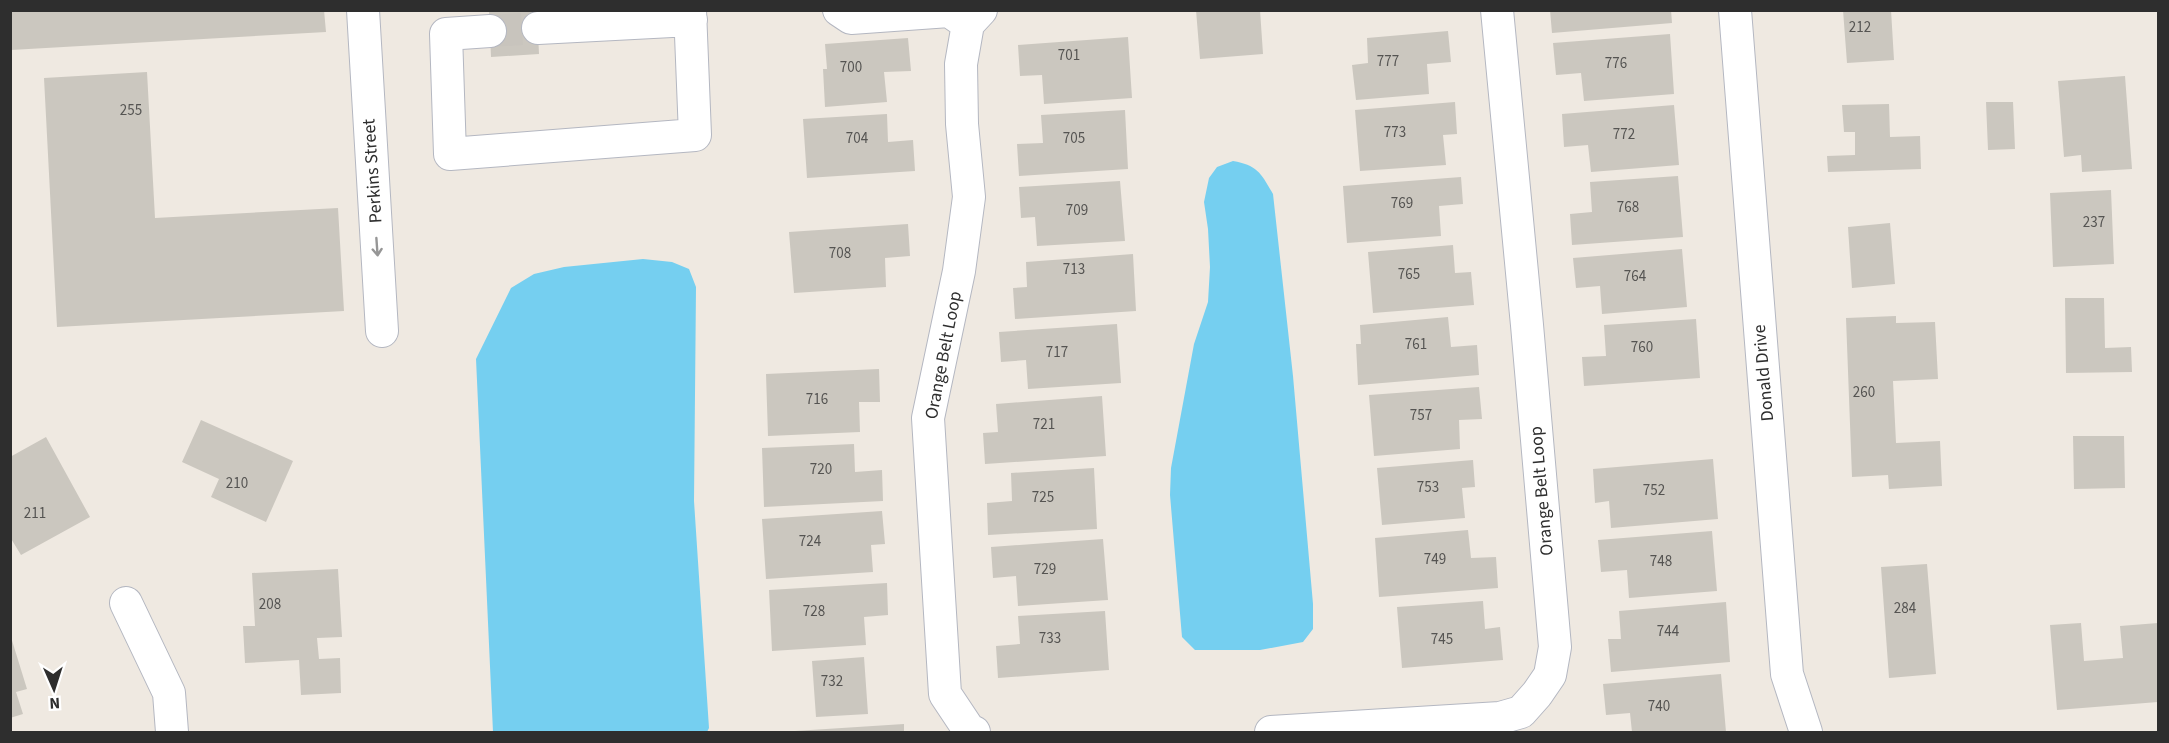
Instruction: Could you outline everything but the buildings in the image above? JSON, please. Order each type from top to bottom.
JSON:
[{"type":"street","name":"Perkins Street","points":[[363,10],[382,331]]},
{"type":"street","points":[[838,10],[851,18],[949,11],[975,17]]},
{"type":"street","name":"Orange Belt Loop","points":[[1271,732],[1500,718],[1521,712],[1550,675],[1555,647],[1497,10]]},
{"type":"street","name":"Donald Drive","points":[[1735,10],[1787,674],[1806,732]]},
{"type":"street","points":[[490,31],[446,34],[450,154],[695,135],[690,15],[619,17],[538,28]]},
{"type":"street","name":"Orange Belt Loop","points":[[974,732],[969,730],[945,694],[928,418],[959,271],[969,197],[962,124],[961,64],[975,17]]},
{"type":"street","points":[[126,603],[170,693],[172,732]]},
{"type":"water","points":[[1233,161],[1248,165],[1258,171],[1273,194],[1293,376],[1313,604],[1313,629],[1303,642],[1260,650],[1195,650],[1182,637],[1170,495],[1171,468],[1194,344],[1208,302],[1210,267],[1204,202],[1209,178],[1217,167]]},
{"type":"water","points":[[643,259],[672,262],[689,269],[696,287],[694,501],[709,728],[707,732],[493,732],[476,359],[511,288],[534,274],[564,267]]},
{"type":"tunnel","points":[[490,31],[538,28]]}]
